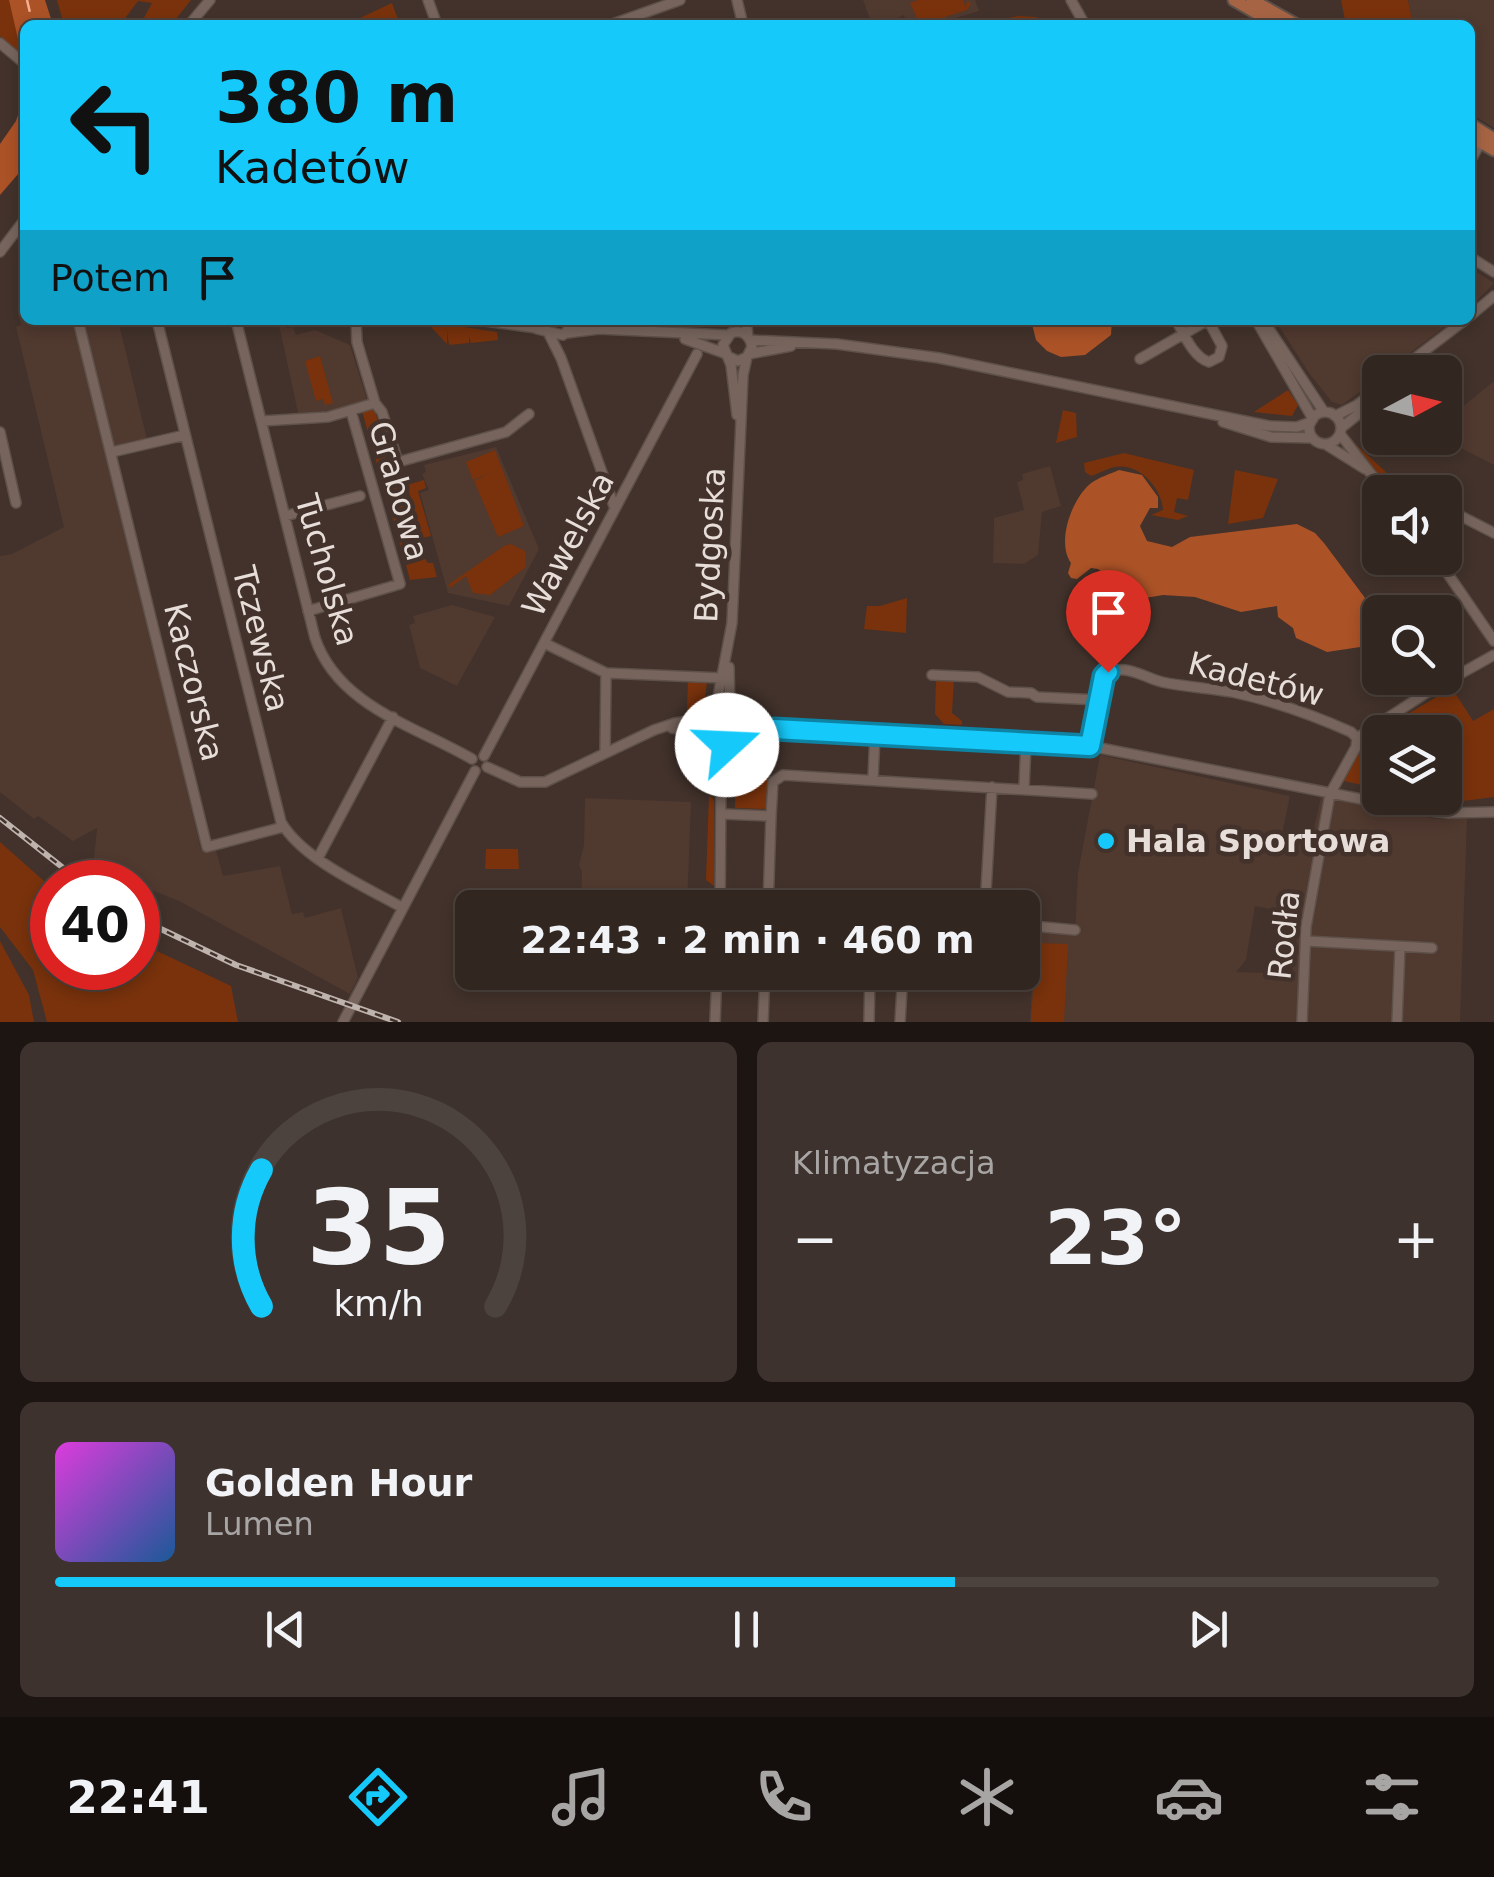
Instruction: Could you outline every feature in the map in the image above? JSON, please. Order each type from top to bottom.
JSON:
[{"type":"main road","points":[[1234,0],[1268,20]]},
{"type":"main road","points":[[1252,0],[1289,20]]},
{"type":"main road","points":[[1482,139],[1494,150]]},
{"type":"street","points":[[624,20],[680,0]]},
{"type":"street","points":[[0,252],[20,226]]},
{"type":"street","name":"Kaczorska","points":[[79,325],[208,847],[283,827]]},
{"type":"street","name":"Tczewska","points":[[158,325],[283,827]]},
{"type":"street","name":"Tucholska","points":[[237,325],[319,649],[335,676],[362,700],[472,759]]},
{"type":"street","name":"Grabowa","points":[[356,325],[356,340],[375,403],[382,412],[398,462],[506,432],[529,414]]},
{"type":"street","points":[[536,325],[548,332],[738,331],[749,338],[845,345],[939,358],[1281,428],[1304,426],[1362,402]]},
{"type":"street","points":[[726,354],[722,345],[732,325]]},
{"type":"street","points":[[747,325],[748,355]]},
{"type":"street","points":[[1179,325],[1202,360],[1212,362],[1221,354],[1222,346],[1211,325]]},
{"type":"street","points":[[1140,359],[1199,325]]},
{"type":"street","points":[[1263,325],[1312,420],[1313,438]]},
{"type":"street","points":[[1264,325],[1330,414],[1342,440],[1363,460],[1371,475]]},
{"type":"street","points":[[1422,355],[1459,325]]},
{"type":"street","points":[[561,358],[567,331]]},
{"type":"street","points":[[548,332],[561,358],[614,508]]},
{"type":"street","points":[[668,334],[738,360],[804,344]]},
{"type":"street","name":"Wawelska","points":[[484,756],[697,354]]},
{"type":"street","name":"Bydgoska","points":[[726,354],[733,374],[740,448]]},
{"type":"street","name":"Bydgoska","points":[[732,718],[730,644],[748,355]]},
{"type":"street","points":[[262,422],[328,417],[375,403]]},
{"type":"street","name":"Grabowa","points":[[308,611],[400,584],[351,411]]},
{"type":"street","points":[[1326,444],[1362,412]]},
{"type":"street","points":[[1202,413],[1256,434],[1313,438],[1367,470]]},
{"type":"street","points":[[0,432],[16,503]]},
{"type":"street","points":[[112,452],[185,435]]},
{"type":"street","points":[[285,516],[360,496]]},
{"type":"street","points":[[1462,517],[1494,533]]},
{"type":"street","points":[[1449,575],[1494,641]]},
{"type":"street","points":[[544,643],[606,672],[722,678]]},
{"type":"street","name":"Bydgoska","points":[[710,716],[730,644]]},
{"type":"street","points":[[1357,738],[1426,692],[1494,655]]},
{"type":"street","name":"Kadetów","points":[[1098,700],[1105,674],[1127,670],[1164,682],[1288,706],[1357,738],[1353,754],[1330,794]]},
{"type":"street","points":[[605,754],[606,672]]},
{"type":"street","points":[[932,675],[978,677],[1008,692],[1037,697],[1098,700],[1090,746]]},
{"type":"street","points":[[487,767],[520,782],[538,783],[664,726],[719,712],[774,729],[1090,746],[1427,812],[1494,812]]},
{"type":"street","points":[[710,716],[705,726],[721,777]]},
{"type":"street","points":[[318,858],[393,717]]},
{"type":"street","points":[[720,890],[721,777],[732,718]]},
{"type":"street","points":[[664,726],[700,731],[719,742],[774,729]]},
{"type":"street","points":[[872,780],[875,734]]},
{"type":"street","points":[[1024,788],[1026,742]]},
{"type":"street","points":[[475,771],[472,759],[484,756],[487,767]]},
{"type":"street","points":[[475,771],[487,767]]},
{"type":"street","points":[[344,1022],[475,771]]},
{"type":"street","points":[[768,890],[771,816],[778,776],[1092,794]]},
{"type":"street","points":[[986,890],[992,787]]},
{"type":"street","name":"Rodła","points":[[1302,1022],[1306,942],[1330,794]]},
{"type":"street","points":[[722,814],[771,816]]},
{"type":"street","points":[[283,827],[318,858],[404,908]]},
{"type":"street","points":[[1040,927],[1075,930]]},
{"type":"street","points":[[1306,942],[1432,948]]},
{"type":"street","points":[[1397,1022],[1400,947]]},
{"type":"street","points":[[715,1022],[716,990]]},
{"type":"street","points":[[763,1022],[764,990]]},
{"type":"street","points":[[868,1022],[869,990]]},
{"type":"street","points":[[900,1022],[902,990]]},
{"type":"shaded area","points":[[0,0],[10,0],[20,53],[0,36]]},
{"type":"shaded area","points":[[9,0],[45,0],[51,20],[20,20],[20,47]]},
{"type":"shaded area","points":[[57,0],[191,0],[175,20],[143,20],[152,3],[138,1],[124,20],[63,20]]},
{"type":"shaded area","points":[[863,0],[975,0],[979,11],[949,20],[906,20],[904,15],[894,20],[870,20]]},
{"type":"shaded area","points":[[963,0],[966,8],[967,0],[971,4],[967,10],[936,20],[918,20],[910,3]]},
{"type":"shaded area","points":[[1341,0],[1408,0],[1412,20],[1345,20]]},
{"type":"shaded area","points":[[1408,0],[1494,0],[1494,128],[1475,116],[1475,20],[1412,20]]},
{"type":"shaded area","points":[[392,3],[398,20],[356,20]]},
{"type":"shaded area","points":[[1018,16],[1042,20],[998,20]]},
{"type":"shaded area","points":[[20,109],[20,172],[0,195],[0,144]]},
{"type":"shaded area","points":[[1475,271],[1494,283],[1475,303]]},
{"type":"shaded area","points":[[119,325],[147,439],[107,448],[201,850],[215,847],[223,876],[280,866],[292,914],[303,912],[305,918],[341,908],[358,978],[350,994],[160,893],[160,860],[94,860],[97,828],[73,841],[38,816],[34,819],[0,792],[0,556],[12,554],[64,527],[16,327]]},
{"type":"shaded area","points":[[279,325],[293,327],[296,335],[315,330],[350,345],[367,400],[330,411],[298,413]]},
{"type":"shaded area","points":[[451,325],[497,332],[498,340],[471,343],[469,336],[469,343],[449,345],[447,331],[447,344],[431,327]]},
{"type":"shaded area","points":[[1032,325],[1112,325],[1111,335],[1085,355],[1061,357],[1036,340]]},
{"type":"shaded area","points":[[1278,325],[1447,325],[1408,355],[1362,355],[1362,390],[1342,405],[1332,402]]},
{"type":"shaded area","points":[[320,356],[333,403],[325,405],[323,399],[316,401],[305,361]]},
{"type":"shaded area","points":[[1494,381],[1494,465],[1462,449],[1462,407]]},
{"type":"shaded area","points":[[1288,390],[1298,405],[1292,416],[1254,412]]},
{"type":"shaded area","points":[[374,407],[385,449],[370,440],[362,411]]},
{"type":"shaded area","points":[[1063,410],[1076,413],[1077,437],[1056,443]]},
{"type":"shaded area","points":[[371,443],[384,451],[389,470],[401,485],[387,500]]},
{"type":"shaded area","points":[[496,447],[539,549],[509,606],[448,593],[420,493],[429,490],[422,474],[426,472],[424,465]]},
{"type":"shaded area","points":[[495,450],[524,526],[498,537],[474,481],[488,474],[473,480],[466,462]]},
{"type":"shaded area","points":[[1124,453],[1194,470],[1188,500],[1177,498],[1174,512],[1188,516],[1178,520],[1151,515],[1163,510],[1162,502],[1148,478],[1132,469],[1114,467],[1091,476],[1085,472],[1084,463]]},
{"type":"shaded area","points":[[1363,455],[1367,455],[1385,475],[1378,475]]},
{"type":"shaded area","points":[[1050,466],[1061,506],[1042,512],[1038,555],[1024,564],[993,563],[994,518],[1024,510],[1017,482],[1023,480],[1022,474]]},
{"type":"shaded area","points":[[1119,470],[1142,475],[1158,497],[1158,508],[1150,508],[1140,526],[1147,541],[1172,547],[1190,537],[1297,524],[1315,533],[1363,595],[1362,647],[1327,652],[1296,638],[1293,628],[1278,617],[1277,606],[1241,612],[1195,597],[1163,595],[1121,602],[1105,586],[1106,575],[1098,569],[1091,568],[1077,579],[1071,578],[1065,544],[1068,521],[1083,491]]},
{"type":"shaded area","points":[[1235,470],[1278,479],[1263,518],[1228,524]]},
{"type":"shaded area","points":[[424,480],[426,488],[418,491],[431,536],[422,538],[407,485]]},
{"type":"shaded area","points":[[402,487],[417,538],[394,522],[388,504]]},
{"type":"shaded area","points":[[395,526],[418,542],[421,554],[404,559]]},
{"type":"shaded area","points":[[511,544],[525,551],[526,567],[490,595],[473,593],[466,576],[450,588],[448,585]]},
{"type":"shaded area","points":[[425,559],[433,563],[437,577],[410,580],[406,565]]},
{"type":"shaded area","points":[[907,598],[906,633],[864,629],[867,606]]},
{"type":"shaded area","points":[[452,605],[495,617],[457,686],[420,668],[409,625],[415,623],[413,616]]},
{"type":"shaded area","points":[[940,678],[954,679],[952,713],[962,725],[944,724],[935,714],[936,682]]},
{"type":"shaded area","points":[[688,680],[707,681],[705,699],[694,715],[687,709]]},
{"type":"shaded area","points":[[1440,695],[1456,695],[1473,721],[1494,709],[1494,797],[1462,801],[1462,715],[1406,715]]},
{"type":"shaded area","points":[[754,741],[769,742],[766,809],[735,808],[736,755]]},
{"type":"shaded area","points":[[1362,748],[1362,785],[1344,781]]},
{"type":"shaded area","points":[[1100,755],[1290,796],[1281,839],[1310,845],[1321,797],[1362,805],[1362,815],[1467,819],[1460,1022],[1030,1022],[1032,990],[1040,990],[1040,933],[1075,932],[1078,873]],"holes":[[[1303,893],[1292,974],[1236,972],[1246,960],[1255,906],[1298,915]]]},
{"type":"shaded area","points":[[709,795],[714,800],[714,886],[706,880]]},
{"type":"shaded area","points":[[585,798],[691,802],[688,890],[581,890],[579,865],[584,845]]},
{"type":"shaded area","points":[[0,842],[30,869],[30,966],[0,927]]},
{"type":"shaded area","points":[[486,849],[518,849],[519,869],[485,869]]},
{"type":"shaded area","points":[[0,941],[29,995],[34,1022],[0,1022]]},
{"type":"shaded area","points":[[1040,943],[1068,944],[1064,1022],[1031,1022],[1033,990],[1040,990]]},
{"type":"shaded area","points":[[160,952],[231,986],[238,1022],[47,1022],[38,990],[160,990]]},
{"type":"ferry route","points":[[27,0],[32,20]]},
{"type":"railway","points":[[0,818],[53,860]]},
{"type":"railway","points":[[160,929],[236,965],[398,1022]]},
{"type":"place","name":"Hala Sportowa","points":[[1106,841]]},
{"type":"route","points":[[727,745],[733,734],[774,729],[1090,746],[1108,672]]}]
